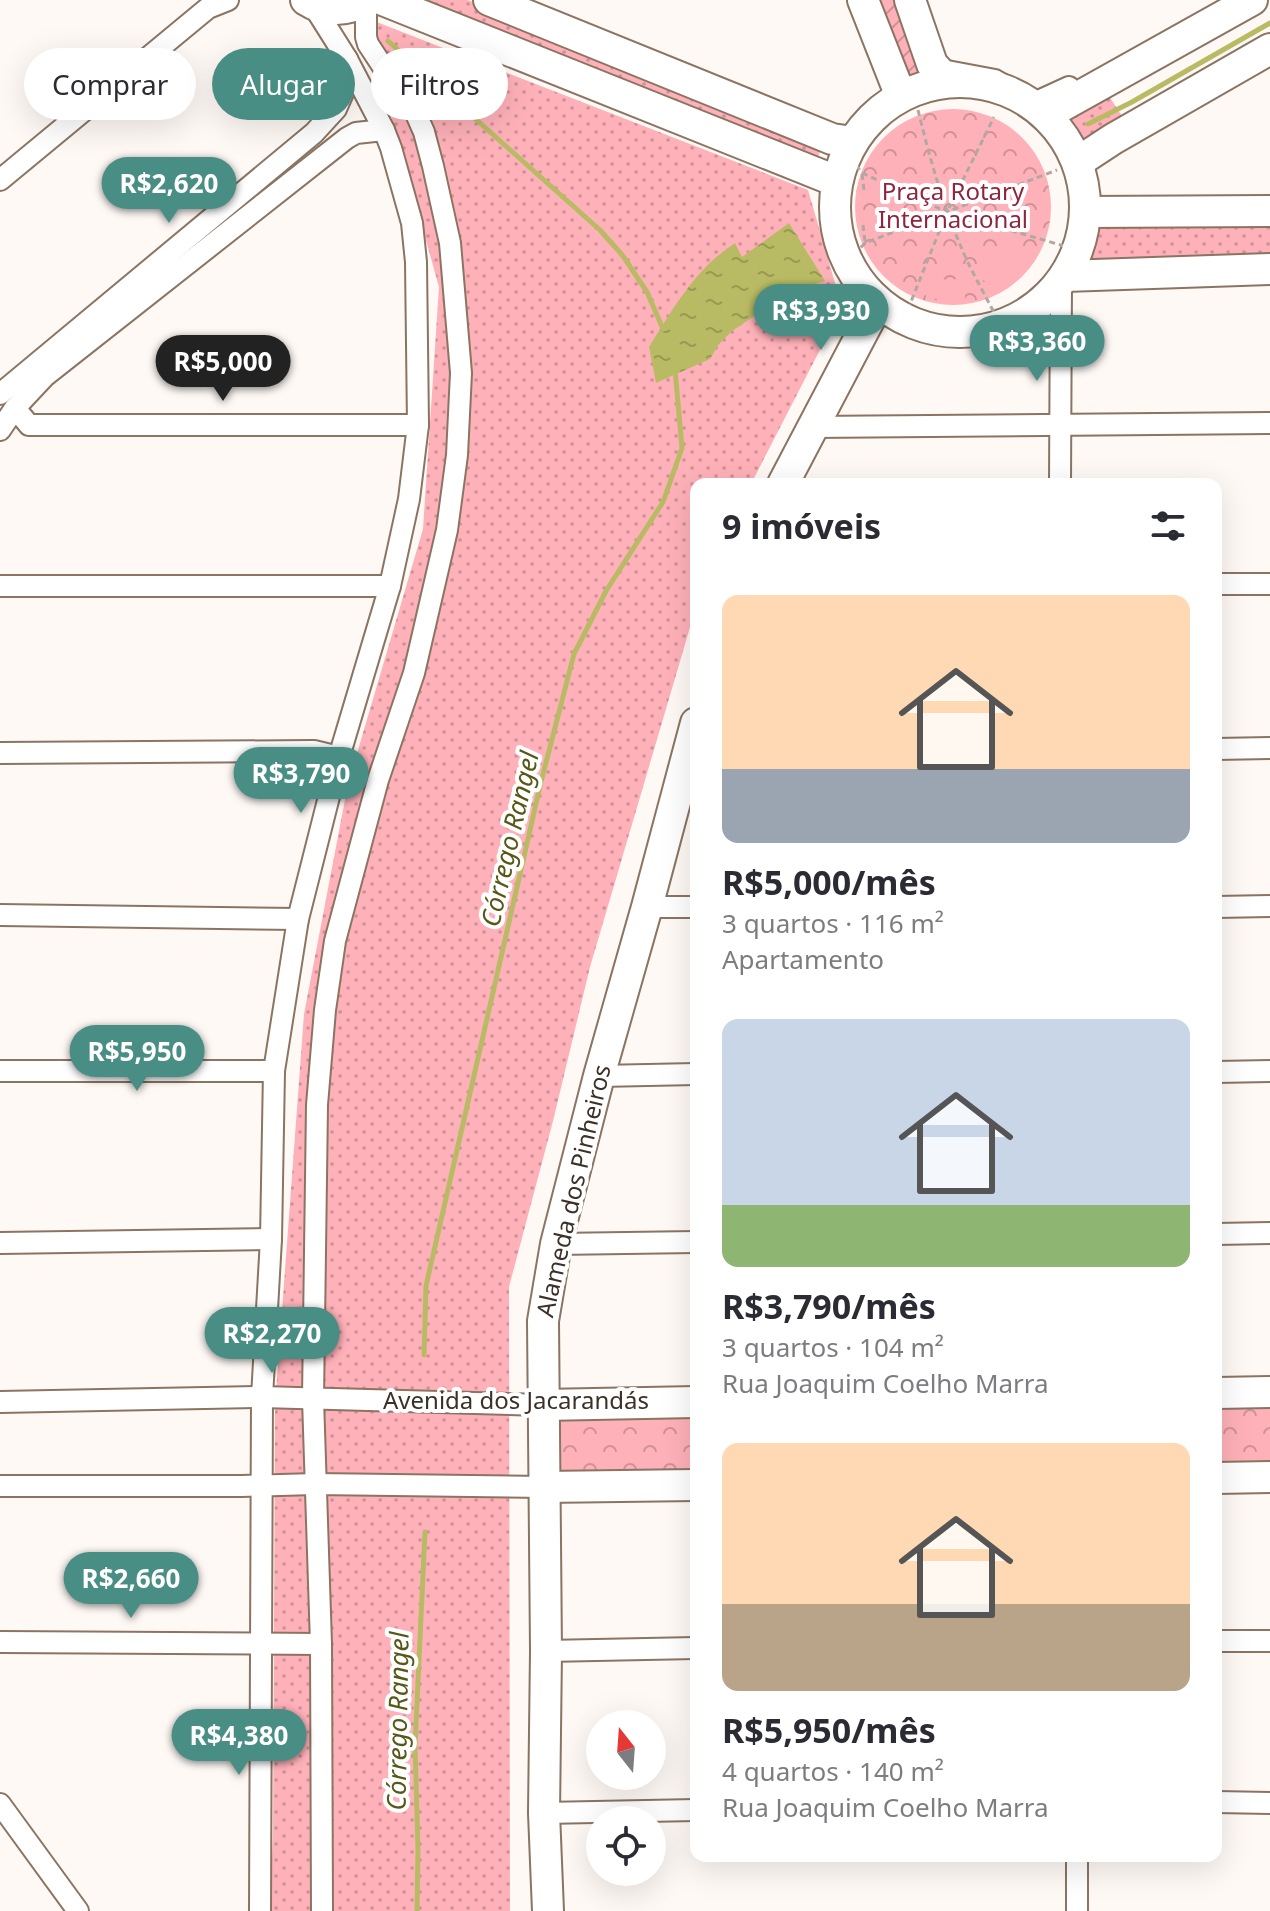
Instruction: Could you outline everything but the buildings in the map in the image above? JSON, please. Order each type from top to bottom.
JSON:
[{"type":"street","points":[[0,180],[208,8],[228,0]]},
{"type":"street","points":[[310,2],[326,9],[340,10],[372,0],[852,168]]},
{"type":"street","points":[[322,1911],[321,1644],[313,1399],[317,1105],[325,1010],[335,941],[378,780],[414,673],[447,530],[457,455],[461,373],[450,243],[442,207],[424,132],[413,107],[368,44],[366,37],[372,0]]},
{"type":"street","points":[[489,0],[832,139],[852,168]]},
{"type":"street","points":[[863,0],[906,92]]},
{"type":"street","points":[[878,0],[906,92]]},
{"type":"street","points":[[910,0],[932,64],[948,75],[991,85],[1020,97],[1046,115],[1065,137],[1078,162],[1086,212],[1068,269],[1059,424],[1060,478]]},
{"type":"street","points":[[1068,269],[1052,293],[1028,312],[1001,326],[968,332],[935,330],[904,319],[878,303],[860,284],[856,253],[835,223],[869,120],[906,92],[936,84],[948,75],[995,80],[1034,103],[1067,89],[1225,0]]},
{"type":"street","points":[[1046,115],[1252,0]]},
{"type":"street","points":[[310,2],[340,48]]},
{"type":"street","points":[[1078,162],[1270,49]]},
{"type":"street","points":[[260,1911],[262,1397],[271,1239],[274,1071],[298,919],[339,757],[390,586],[409,499],[418,425],[416,262],[412,223],[391,148],[355,74]]},
{"type":"street","points":[[0,430],[7,401],[326,120]]},
{"type":"street","points":[[7,401],[45,376],[347,138],[356,133],[384,130]]},
{"type":"street","points":[[409,211],[421,217],[434,215],[442,207]]},
{"type":"street","points":[[1086,212],[1270,211]]},
{"type":"street","points":[[1068,269],[1270,269]]},
{"type":"street","points":[[786,478],[878,303]]},
{"type":"street","points":[[7,401],[29,425],[418,425]]},
{"type":"street","points":[[812,427],[1270,423]]},
{"type":"street","points":[[1222,584],[1270,584]]},
{"type":"street","points":[[0,586],[390,586]]},
{"type":"street","points":[[1222,749],[1270,748]]},
{"type":"street","points":[[0,753],[314,751],[339,757]]},
{"type":"street","name":"Alameda dos Pinheiros","points":[[548,1911],[544,1813],[543,1321],[556,1244],[599,1076],[690,754]]},
{"type":"street","points":[[1222,907],[1270,906]]},
{"type":"street","points":[[647,907],[690,907]]},
{"type":"street","points":[[0,915],[298,919]]},
{"type":"street","points":[[0,1071],[274,1071]]},
{"type":"street","points":[[1222,1072],[1270,1071]]},
{"type":"street","points":[[599,1076],[690,1074]]},
{"type":"street","points":[[1222,1234],[1270,1233]]},
{"type":"street","points":[[0,1243],[271,1239]]},
{"type":"street","points":[[556,1244],[690,1242]]},
{"type":"street","points":[[1222,1393],[1270,1392]]},
{"type":"street","name":"Avenida dos Jacarandás","points":[[0,1402],[262,1397],[543,1405],[690,1402]]},
{"type":"street","points":[[1222,1478],[1270,1477]]},
{"type":"street","points":[[0,1486],[690,1485]]},
{"type":"street","points":[[1222,1641],[1270,1641]]},
{"type":"street","points":[[0,1642],[321,1644]]},
{"type":"street","points":[[546,1651],[690,1648]]},
{"type":"street","points":[[1222,1802],[1270,1803]]},
{"type":"street","points":[[0,1804],[78,1911]]},
{"type":"street","points":[[544,1813],[690,1810]]},
{"type":"street","points":[[1077,1862],[1077,1911]]},
{"type":"path","points":[[906,92],[960,245],[1001,326]]},
{"type":"path","points":[[904,319],[947,212],[994,117]]},
{"type":"path","points":[[856,253],[947,212],[1078,162]]},
{"type":"path","points":[[852,168],[1068,269]]},
{"type":"path","points":[[856,253],[863,225]]},
{"type":"green space","points":[[410,0],[468,0],[820,151],[814,171]]},
{"type":"green space","points":[[872,0],[899,0],[934,80],[910,91]]},
{"type":"green space","points":[[374,21],[443,48],[376,48]]},
{"type":"green space","points":[[508,73],[808,190],[842,307],[754,478],[690,478],[690,627],[590,967],[509,1287],[510,1911],[270,1911],[275,1405],[304,1014],[348,784],[423,529],[439,287],[392,120],[508,120]]},
{"type":"green space","points":[[1107,93],[1129,127],[1085,152],[1074,129],[1059,113]]},
{"type":"green space","name":"Praça Rotary Internacional","points":[[953,109],[990,117],[1022,138],[1043,170],[1051,207],[1043,244],[1022,276],[990,297],[953,305],[916,297],[884,276],[863,244],[855,207],[863,170],[884,138],[916,117]]},
{"type":"green space","points":[[1270,224],[1270,259],[1091,263],[1096,228]]},
{"type":"green space","points":[[1007,247],[1022,263],[993,289],[977,274]]},
{"type":"green space","points":[[965,279],[965,300],[926,298],[926,280]]},
{"type":"green space","points":[[1270,1405],[1270,1470],[1222,1470],[1222,1406]]},
{"type":"green space","points":[[690,1411],[690,1477],[558,1478],[560,1412]]},
{"type":"water","points":[[789,223],[825,281],[754,302],[756,315],[732,331],[710,359],[656,383],[649,347],[697,277],[735,243],[742,257]]},
{"type":"waterway","points":[[1088,124],[1270,23]]},
{"type":"waterway","points":[[388,41],[600,230],[623,256],[647,292],[663,329]]},
{"type":"waterway","name":"Córrego Rangel","points":[[424,1355],[426,1286],[541,782],[574,654],[606,591],[663,502],[682,448],[675,369]]},
{"type":"waterway","name":"Córrego Rangel","points":[[417,1911],[415,1746],[425,1532]]}]
